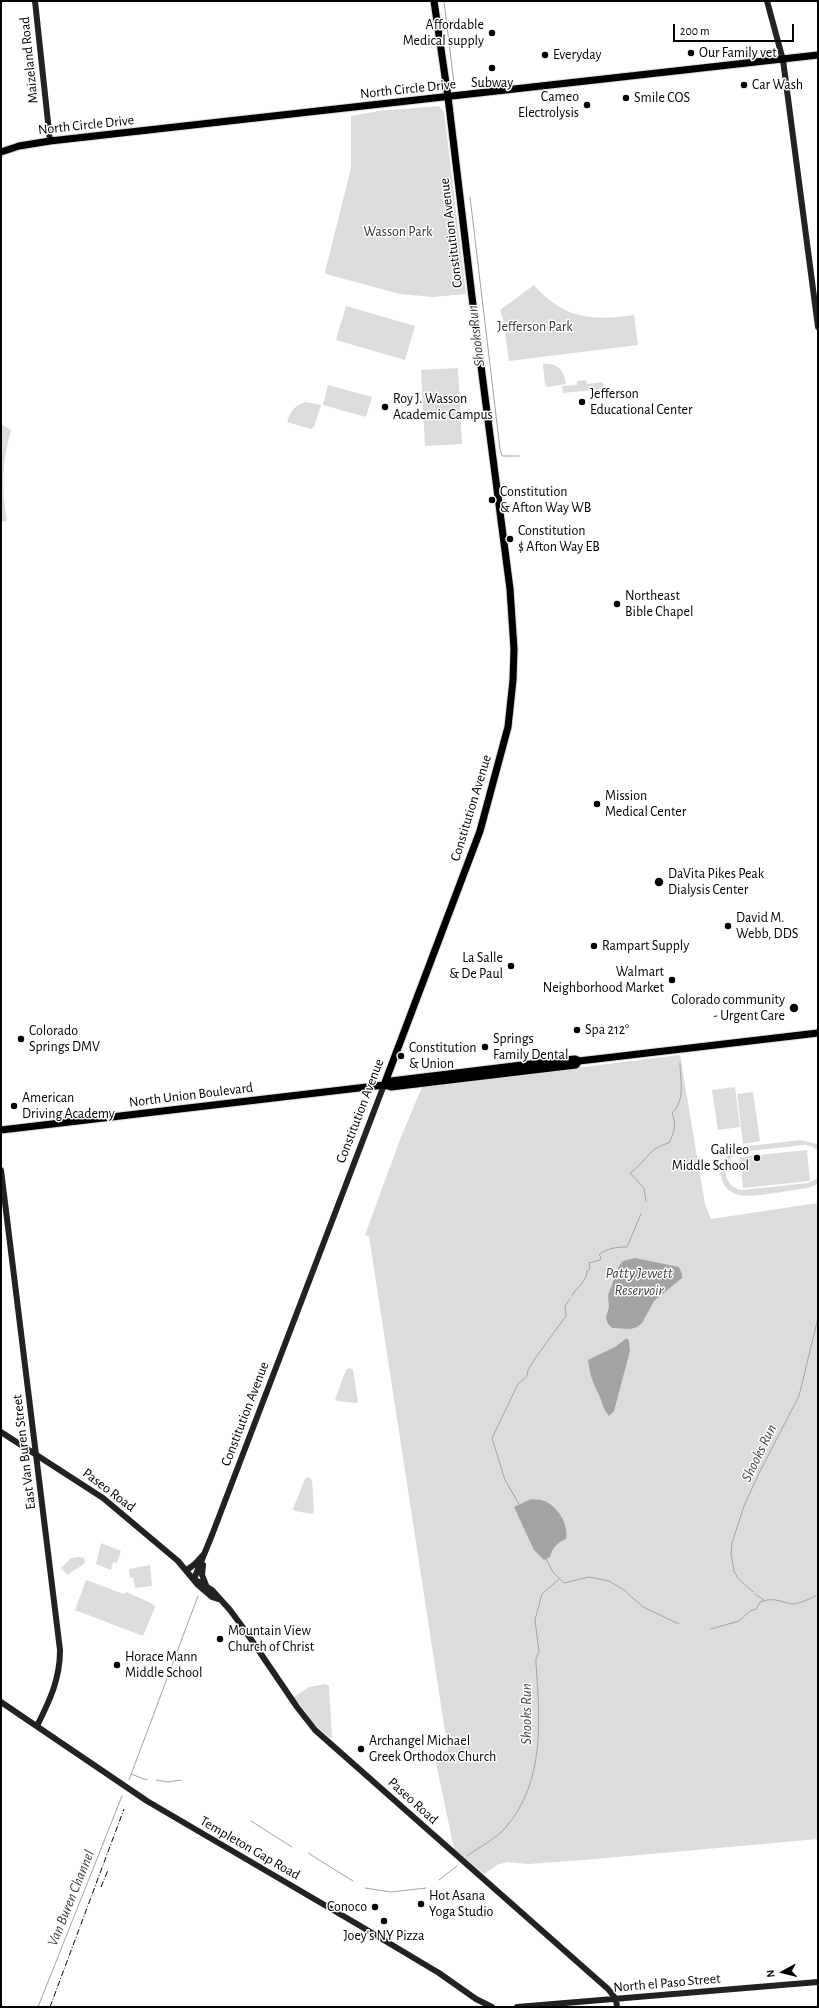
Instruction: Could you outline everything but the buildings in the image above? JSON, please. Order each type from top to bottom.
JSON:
[{"type":"main road","name":"Maizeland Road","points":[[35,1],[50,141]]},
{"type":"main road","name":"Constitution Avenue","points":[[194,1579],[203,1560],[480,831],[503,749],[511,708],[514,649],[510,589],[448,97],[434,1]]},
{"type":"main road","points":[[767,1],[783,60],[818,327]]},
{"type":"main road","name":"North Circle Drive","points":[[1,152],[19,146],[50,141],[818,55]]},
{"type":"main road","name":"North Union Boulevard","points":[[1,1130],[384,1085],[391,1087],[576,1065],[579,1061],[818,1034]]},
{"type":"main road","name":"East Van Buren Street","points":[[1,1170],[59,1633],[60,1661],[54,1692],[37,1726]]},
{"type":"main road","name":"Paseo Road","points":[[1,1432],[103,1498],[187,1570],[198,1585],[212,1597],[218,1599]]},
{"type":"main road","points":[[187,1570],[196,1564],[206,1551]]},
{"type":"main road","points":[[203,1560],[203,1579],[212,1590]]},
{"type":"main road","name":"Paseo Road","points":[[194,1579],[212,1590],[244,1629],[297,1707],[315,1730],[425,1829],[546,1932],[608,1989],[616,1999]]},
{"type":"main road","name":"Templeton Gap Road","points":[[1,1702],[147,1801],[362,1927],[439,1973],[476,1999],[492,2007]]},
{"type":"main road","name":"North el Paso Street","points":[[517,2007],[818,1982]]},
{"type":"main road","points":[[616,1999],[617,2007]]},
{"type":"green space","name":"Wasson Park","points":[[439,106],[444,112],[466,294],[433,297],[400,294],[326,274],[325,272],[351,168],[351,116],[379,111]]},
{"type":"green space","name":"Jefferson Park","points":[[534,285],[556,305],[580,315],[605,318],[634,315],[638,345],[509,361],[503,319],[500,310]]},
{"type":"green space","points":[[346,306],[415,326],[405,360],[336,340]]},
{"type":"green space","points":[[543,364],[553,364],[559,368],[564,375],[566,384],[548,387],[545,385]]},
{"type":"green space","points":[[458,368],[462,444],[425,446],[421,370]]},
{"type":"green space","points":[[586,380],[587,384],[603,382],[603,389],[563,393],[562,386],[577,385],[577,381]]},
{"type":"green space","points":[[328,385],[372,397],[366,417],[323,405]]},
{"type":"green space","points":[[306,402],[321,405],[314,427],[311,429],[287,422],[294,409]]},
{"type":"green space","points":[[1,425],[9,428],[11,431],[5,455],[3,476],[7,521],[1,522]]},
{"type":"green space","points":[[680,1055],[705,1204],[711,1219],[818,1203],[818,1839],[584,1860],[528,1864],[507,1862],[497,1865],[484,1874],[454,1849],[434,1753],[448,1751],[369,1236],[365,1235],[401,1137],[422,1087]]},
{"type":"green space","points":[[735,1087],[740,1127],[718,1130],[712,1090]]},
{"type":"green space","points":[[753,1092],[760,1141],[743,1144],[737,1094]]},
{"type":"green space","points":[[801,1140],[817,1144],[818,1150],[811,1146],[804,1145],[740,1152],[733,1155],[726,1166],[727,1178],[734,1187],[741,1190],[808,1183],[818,1178],[818,1184],[808,1188],[746,1196],[731,1192],[725,1186],[721,1171],[726,1157],[732,1151],[740,1147]]},
{"type":"green space","points":[[807,1150],[810,1181],[743,1188],[740,1157]]},
{"type":"green space","points":[[349,1368],[353,1370],[358,1402],[356,1403],[337,1401],[335,1399],[346,1370]]},
{"type":"green space","points":[[308,1477],[312,1480],[314,1512],[312,1514],[295,1511],[293,1509],[305,1479]]},
{"type":"green space","points":[[101,1543],[121,1551],[117,1563],[113,1562],[111,1570],[96,1564]]},
{"type":"green space","points":[[71,1558],[84,1558],[85,1562],[68,1575],[61,1568]]},
{"type":"green space","points":[[150,1565],[152,1586],[135,1588],[133,1577],[130,1578],[129,1569]]},
{"type":"green space","points":[[86,1580],[124,1594],[126,1592],[153,1604],[155,1607],[143,1636],[75,1610]]},
{"type":"green space","points":[[326,1684],[329,1686],[332,1737],[330,1738],[314,1724],[294,1697],[309,1687]]},
{"type":"water","name":"Patty Jewett Reservoir","points":[[635,1258],[679,1267],[682,1278],[654,1301],[642,1323],[637,1327],[631,1329],[612,1328],[608,1324],[606,1318],[609,1307],[608,1295],[619,1266],[623,1261]]},
{"type":"water","points":[[627,1338],[629,1341],[630,1351],[614,1411],[609,1416],[593,1381],[588,1360],[615,1347]]},
{"type":"water","points":[[531,1499],[542,1500],[554,1507],[564,1522],[566,1528],[566,1539],[554,1548],[550,1557],[544,1560],[534,1550],[514,1507]]},
{"type":"waterway","name":"Shooks Run","points":[[444,1],[454,84]]},
{"type":"waterway","name":"Shooks Run","points":[[470,197],[500,449],[502,456],[519,456]]},
{"type":"waterway","name":"Shooks Run","points":[[646,1201],[644,1188],[630,1173],[656,1148],[669,1143],[674,1128],[672,1113],[681,1096],[680,1063]]},
{"type":"waterway","name":"Shooks Run","points":[[572,1296],[587,1275],[587,1271],[590,1269],[589,1263],[600,1260],[601,1257],[599,1255],[609,1249],[627,1247],[641,1214]]},
{"type":"waterway","name":"Shooks Run","points":[[519,1504],[505,1480],[492,1438],[518,1384],[527,1376],[528,1370],[536,1357],[566,1316],[565,1306],[570,1299]]},
{"type":"waterway","name":"Shooks Run","points":[[753,1592],[738,1578],[734,1571],[731,1554],[732,1543],[744,1506],[760,1471],[799,1396],[818,1318]]},
{"type":"waterway","name":"Shooks Run","points":[[546,1559],[553,1572],[564,1583],[589,1577],[609,1581],[624,1590],[643,1607],[679,1624]]},
{"type":"waterway","name":"Shooks Run","points":[[467,1856],[492,1839],[506,1827],[519,1809],[528,1790],[534,1770],[539,1728],[536,1664],[536,1658],[539,1652],[535,1620],[542,1594],[559,1579]]},
{"type":"waterway","name":"Shooks Run","points":[[755,1594],[764,1600]]},
{"type":"waterway","name":"Shooks Run","points":[[711,1629],[739,1621],[750,1611],[756,1609],[760,1602],[772,1600],[793,1604],[809,1599],[818,1594]]},
{"type":"waterway","name":"Van Buren Channel","points":[[129,1780],[198,1596]]},
{"type":"waterway","name":"Shooks Run","points":[[131,1774],[147,1780]]},
{"type":"waterway","name":"Shooks Run","points":[[156,1780],[168,1782],[181,1780]]},
{"type":"waterway","name":"Van Buren Channel","points":[[38,2007],[122,1796]]},
{"type":"waterway","name":"Shooks Run","points":[[251,1821],[292,1847]]},
{"type":"waterway","name":"Shooks Run","points":[[308,1853],[353,1881]]},
{"type":"waterway","name":"Shooks Run","points":[[439,1880],[457,1866]]},
{"type":"waterway","name":"Shooks Run","points":[[365,1888],[391,1892],[426,1888]]},
{"type":"railway","points":[[50,2007],[124,1809]]},
{"type":"railway","points":[[101,1887],[108,1870]]},
{"type":"place","name":"Affordable Medical supply","points":[[492,33]]},
{"type":"place","name":"Our Family vet","points":[[691,53]]},
{"type":"place","name":"Everyday","points":[[545,55]]},
{"type":"place","name":"Subway","points":[[492,68]]},
{"type":"place","name":"Car Wash","points":[[744,85]]},
{"type":"place","name":"Smile COS","points":[[626,98]]},
{"type":"place","name":"Cameo Electrolysis","points":[[587,105]]},
{"type":"place","name":"Jefferson Educational Center","points":[[582,402]]},
{"type":"place","name":"Roy J. Wasson Academic Campus","points":[[385,407]]},
{"type":"place","name":"Constitution & Afton Way WB","points":[[492,500]]},
{"type":"place","name":"Constitution $ Afton Way EB","points":[[510,539]]},
{"type":"place","name":"Northeast Bible Chapel","points":[[617,604]]},
{"type":"place","name":"Mission Medical Center","points":[[597,804]]},
{"type":"place","name":"DaVita Pikes Peak Dialysis Center","points":[[659,882]]},
{"type":"place","name":"David M. Webb, DDS","points":[[728,926]]},
{"type":"place","name":"Rampart Supply","points":[[594,946]]},
{"type":"place","name":"La Salle & De Paul","points":[[511,966]]},
{"type":"place","name":"Walmart Neighborhood Market","points":[[672,980]]},
{"type":"place","name":"Colorado community - Urgent Care","points":[[794,1008]]},
{"type":"place","name":"Spa 212°","points":[[577,1030]]},
{"type":"place","name":"Colorado Springs DMV","points":[[21,1039]]},
{"type":"place","name":"Springs Family Dental","points":[[485,1047]]},
{"type":"place","name":"Constitution & Union","points":[[401,1056]]},
{"type":"place","name":"American Driving Academy","points":[[14,1106]]},
{"type":"place","name":"Galileo Middle School","points":[[757,1158]]},
{"type":"place","name":"Mountain View Church of Christ","points":[[220,1639]]},
{"type":"place","name":"Horace Mann Middle School","points":[[117,1665]]},
{"type":"place","name":"Archangel Michael Greek Orthodox Church","points":[[361,1749]]},
{"type":"place","name":"Hot Asana Yoga Studio","points":[[421,1904]]},
{"type":"place","name":"Conoco","points":[[375,1907]]},
{"type":"place","name":"Joey's NY Pizza","points":[[384,1921]]}]
